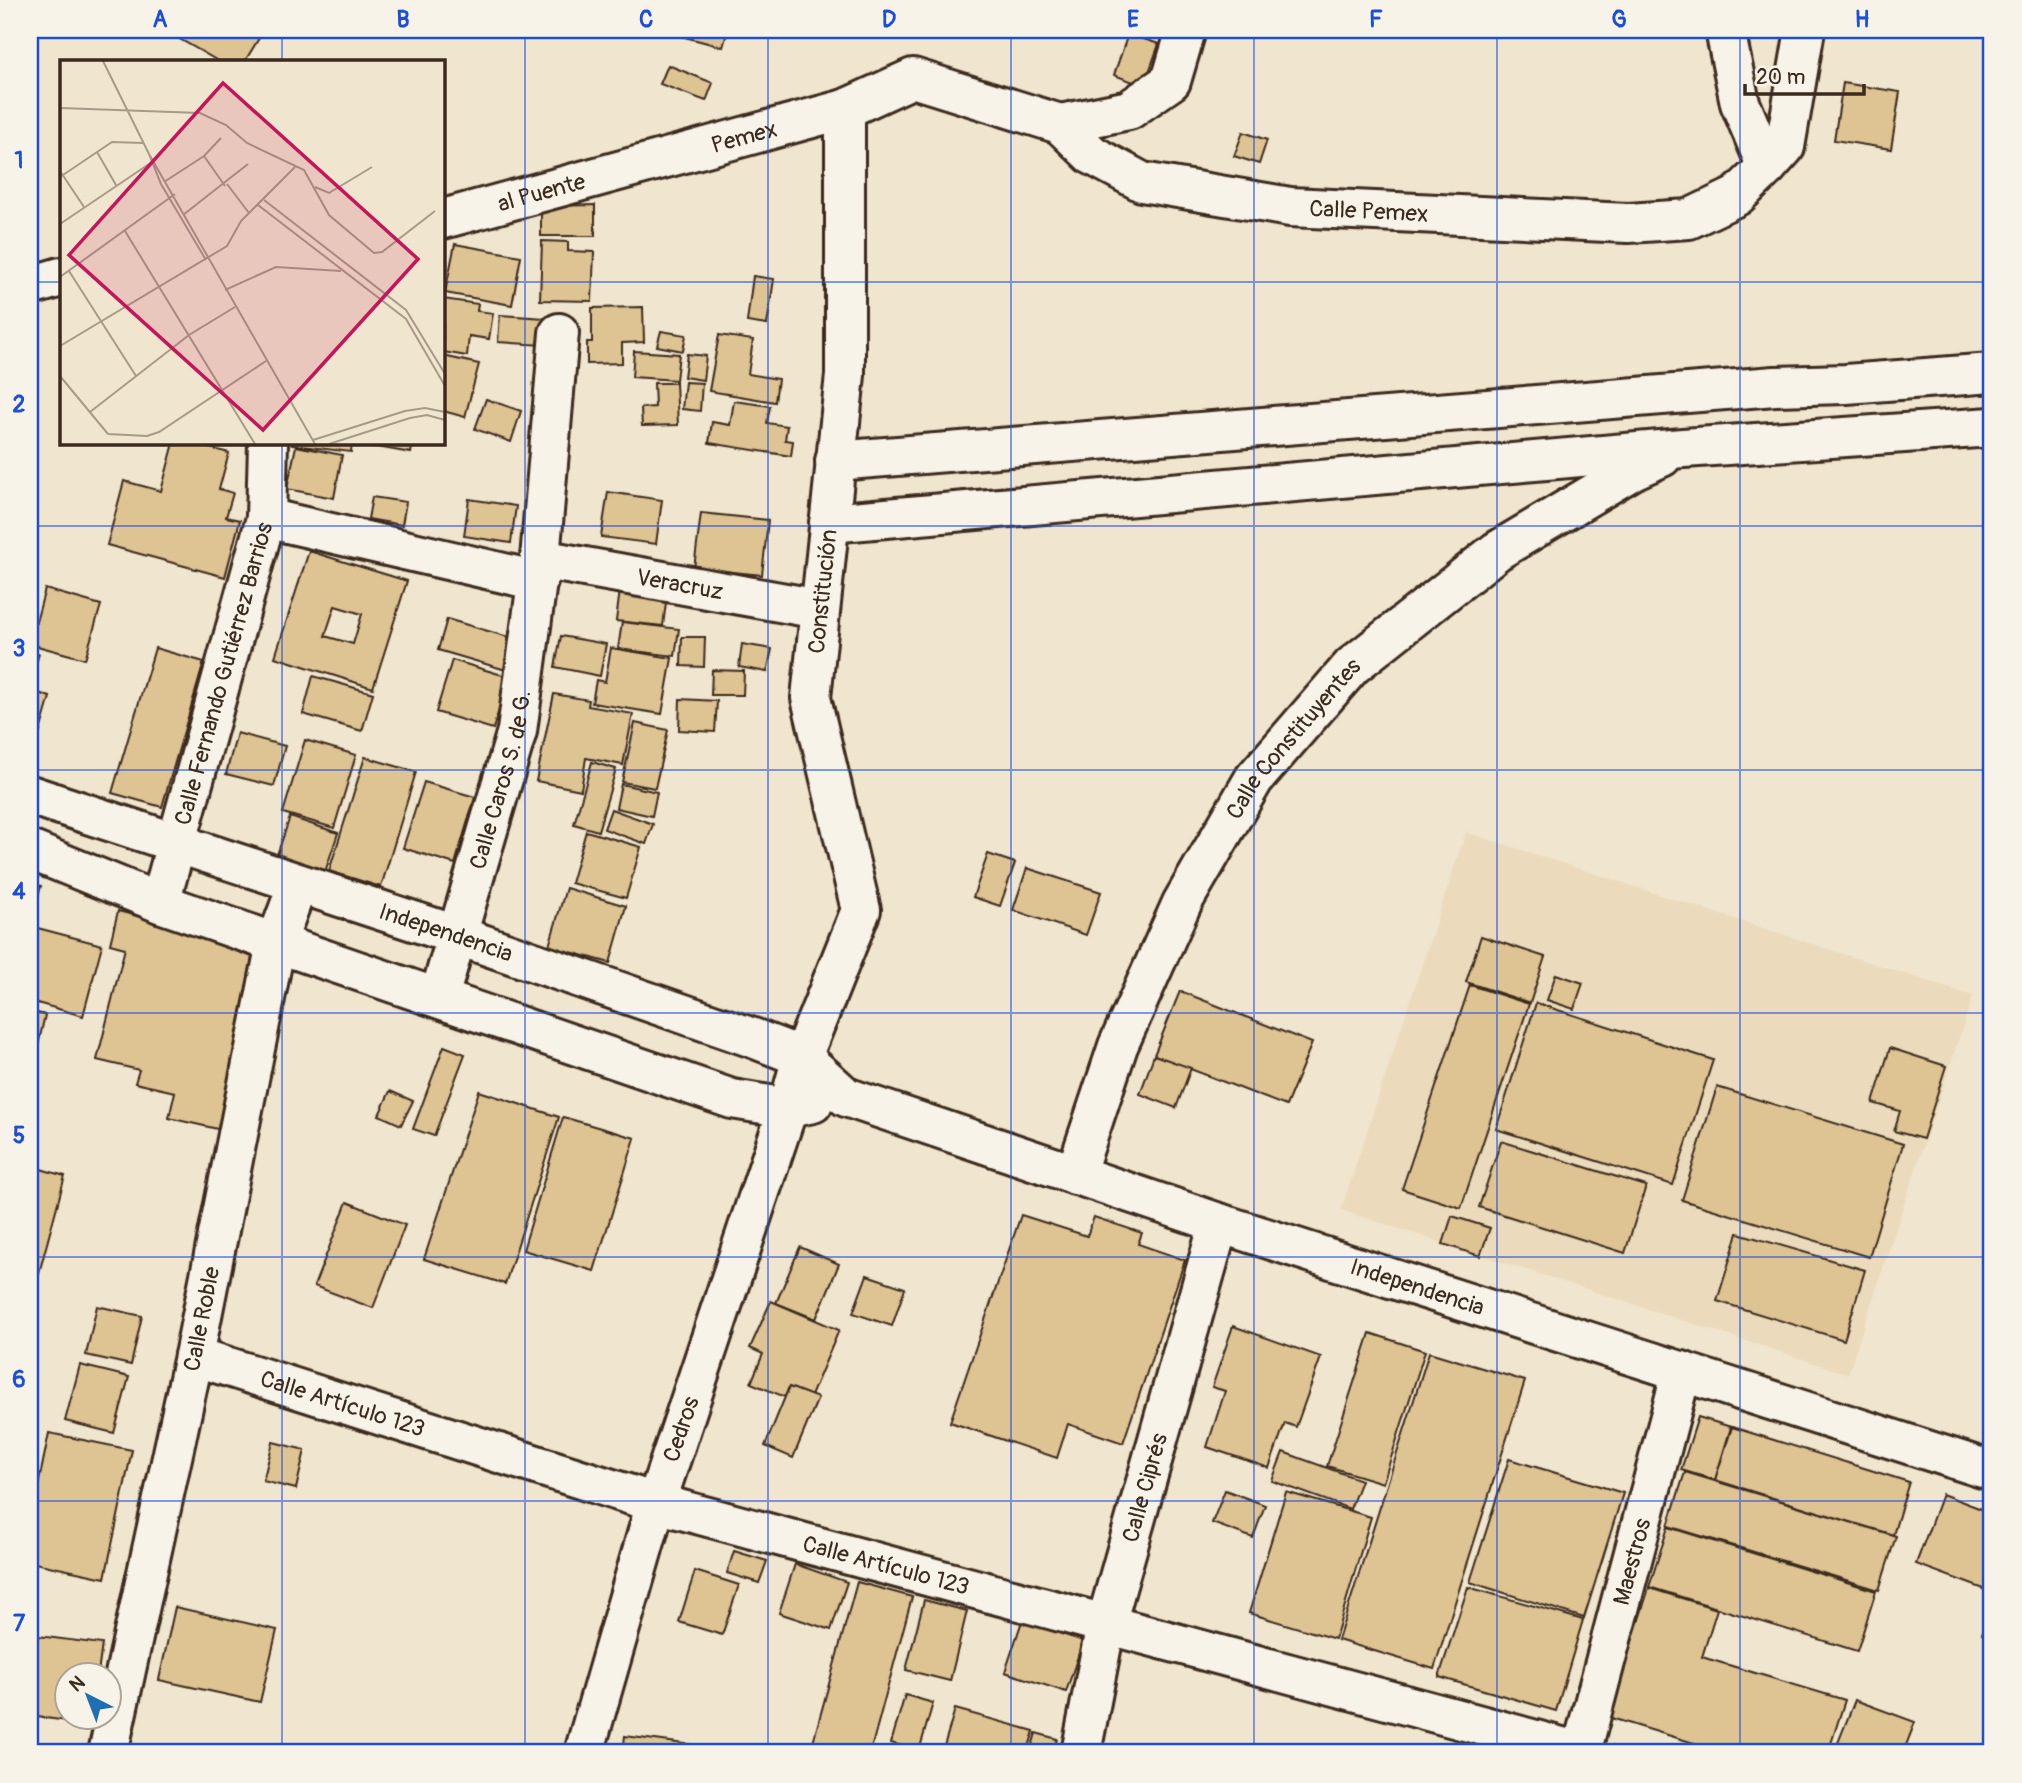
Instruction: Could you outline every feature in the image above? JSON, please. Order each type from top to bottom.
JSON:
[{"type":"street","points":[[1060,124],[1129,110],[1171,82],[1186,30]]},
{"type":"street","points":[[1725,30],[1740,103],[1767,167]]},
{"type":"street","name":"Calle Pemex","points":[[845,108],[913,78],[1060,124],[1092,155],[1142,182],[1290,207],[1628,223],[1689,219],[1737,196],[1785,147],[1805,30]]},
{"type":"street","name":"Pemex","points":[[641,165],[845,108]]},
{"type":"street","name":"Constitución","points":[[789,1108],[802,1057],[861,910],[811,698],[845,374],[845,108]]},
{"type":"street","name":"al Puente","points":[[444,219],[641,165]]},
{"type":"street","points":[[30,286],[60,277]]},
{"type":"street","name":"Calle Caros S. de G.","points":[[439,997],[517,731],[539,570],[559,332]]},
{"type":"street","points":[[835,461],[1733,390],[1992,373]]},
{"type":"street","points":[[829,523],[1683,448],[1992,427]]},
{"type":"street","name":"Calle Fernando Gutiérrez Barrios","points":[[160,903],[266,518],[268,444]]},
{"type":"street","name":"Calle Constituyentes","points":[[1075,1175],[1118,1046],[1182,903],[1254,779],[1352,666],[1497,551],[1633,470],[1683,448]]},
{"type":"street","name":"Veracruz","points":[[266,518],[539,570],[819,609]]},
{"type":"street","name":"Independencia","points":[[30,795],[459,936],[802,1057],[846,1097],[1219,1223],[1992,1471]]},
{"type":"street","name":"Independencia","points":[[30,850],[160,903],[732,1099],[789,1108],[846,1097]]},
{"type":"street","name":"Calle Roble","points":[[107,1753],[194,1356],[276,943],[298,884]]},
{"type":"street","name":"Cedros","points":[[584,1753],[656,1503],[789,1108]]},
{"type":"street","name":"Calle Ciprés","points":[[1081,1753],[1106,1624],[1219,1223]]},
{"type":"street","name":"Calle Artículo 123","points":[[194,1356],[656,1503],[1582,1753]]},
{"type":"street","name":"Maestros","points":[[1582,1753],[1682,1371]]},
{"type":"shaded area","points":[[1466,832],[1973,996],[1848,1374],[1341,1210]]},
{"type":"building","points":[[164,30],[264,30],[246,60],[216,60]]},
{"type":"building","points":[[658,30],[728,30],[723,47]]},
{"type":"building","points":[[1128,34],[1159,44],[1144,86],[1114,75]]},
{"type":"building","points":[[668,65],[713,83],[706,101],[660,84]]},
{"type":"building","points":[[1843,83],[1900,92],[1891,149],[1834,140]]},
{"type":"building","points":[[1243,132],[1267,140],[1259,164],[1234,156]]},
{"type":"building","points":[[595,205],[595,236],[541,236],[541,206]]},
{"type":"building","points":[[542,241],[568,242],[568,251],[594,252],[592,301],[540,300]]},
{"type":"building","points":[[455,244],[521,256],[512,305],[445,293]]},
{"type":"building","points":[[753,276],[774,279],[767,325],[747,322]]},
{"type":"building","points":[[444,299],[478,304],[477,311],[493,313],[489,339],[469,336],[467,356],[444,352]]},
{"type":"building","points":[[643,307],[644,342],[622,343],[622,363],[587,364],[587,342],[592,342],[592,308]]},
{"type":"building","points":[[500,315],[545,318],[543,345],[498,342]]},
{"type":"building","points":[[661,331],[686,335],[683,351],[657,346]]},
{"type":"building","points":[[719,335],[753,340],[748,374],[778,379],[775,402],[709,391]]},
{"type":"building","points":[[634,351],[679,354],[676,380],[632,377]]},
{"type":"building","points":[[687,354],[706,356],[703,380],[684,377]]},
{"type":"building","points":[[444,356],[479,364],[465,417],[444,411]]},
{"type":"building","points":[[685,382],[702,383],[700,411],[682,409]]},
{"type":"building","points":[[654,383],[676,383],[678,425],[642,426],[641,408],[655,407]]},
{"type":"building","points":[[486,399],[521,411],[511,442],[475,429]]},
{"type":"building","points":[[734,401],[770,406],[767,423],[787,426],[785,440],[793,441],[791,456],[709,443],[712,422],[730,425]]},
{"type":"building","points":[[174,444],[195,444],[229,453],[219,489],[233,493],[226,517],[240,520],[225,577],[107,545],[124,481],[161,491]]},
{"type":"building","points":[[292,444],[352,444],[351,452]]},
{"type":"building","points":[[361,444],[413,444],[411,453]]},
{"type":"building","points":[[296,446],[342,455],[334,498],[287,489]]},
{"type":"building","points":[[608,492],[662,500],[656,544],[601,537]]},
{"type":"building","points":[[372,497],[406,502],[402,525],[368,519]]},
{"type":"building","points":[[469,499],[516,506],[511,543],[464,536]]},
{"type":"building","points":[[701,513],[768,520],[762,575],[694,568]]},
{"type":"building","points":[[309,551],[407,581],[373,688],[275,657]],"holes":[[[335,606],[362,614],[353,644],[325,636]]]},
{"type":"building","points":[[45,589],[101,605],[85,659],[30,644]]},
{"type":"building","points":[[620,590],[667,595],[663,626],[616,621]]},
{"type":"building","points":[[447,619],[515,639],[506,670],[438,650]]},
{"type":"building","points":[[622,622],[679,629],[675,656],[618,649]]},
{"type":"building","points":[[561,636],[606,644],[600,676],[555,667]]},
{"type":"building","points":[[682,637],[705,637],[704,667],[681,666]]},
{"type":"building","points":[[742,644],[772,649],[767,672],[739,667]]},
{"type":"building","points":[[155,648],[204,662],[162,807],[112,793]]},
{"type":"building","points":[[611,648],[672,658],[662,714],[592,703],[596,680],[605,682]]},
{"type":"building","points":[[30,651],[39,654],[30,681]]},
{"type":"building","points":[[452,660],[509,677],[493,729],[436,712]]},
{"type":"building","points":[[712,670],[744,671],[743,695],[711,695]]},
{"type":"building","points":[[313,676],[373,693],[362,731],[303,714]]},
{"type":"building","points":[[30,690],[50,697],[39,735],[30,732]]},
{"type":"building","points":[[554,694],[589,700],[588,706],[633,714],[623,765],[586,758],[581,790],[536,781]]},
{"type":"building","points":[[680,699],[717,701],[715,732],[679,730]]},
{"type":"building","points":[[635,723],[668,730],[655,788],[622,782]]},
{"type":"building","points":[[237,733],[285,746],[274,786],[226,774]]},
{"type":"building","points":[[305,740],[356,755],[334,828],[283,813]]},
{"type":"building","points":[[365,757],[416,772],[381,887],[329,871]]},
{"type":"building","points":[[592,762],[616,769],[598,831],[574,824]]},
{"type":"building","points":[[424,782],[475,797],[455,864],[403,848]]},
{"type":"building","points":[[621,784],[657,792],[652,816],[616,808]]},
{"type":"building","points":[[611,809],[653,824],[646,844],[604,829]]},
{"type":"building","points":[[290,817],[338,833],[325,872],[277,855]]},
{"type":"building","points":[[586,831],[641,847],[626,898],[571,883]]},
{"type":"building","points":[[988,854],[1015,863],[1000,906],[973,897]]},
{"type":"building","points":[[1027,868],[1101,892],[1086,935],[1013,910]]},
{"type":"building","points":[[30,883],[41,886],[30,923]]},
{"type":"building","points":[[566,888],[626,906],[610,963],[549,946]]},
{"type":"building","points":[[118,911],[266,950],[222,1130],[169,1118],[175,1092],[135,1083],[139,1070],[97,1060],[125,948],[110,944]]},
{"type":"building","points":[[30,926],[102,945],[83,1016],[30,1001]]},
{"type":"building","points":[[1481,936],[1545,957],[1530,1003],[1466,982]]},
{"type":"building","points":[[1556,974],[1583,983],[1574,1009],[1547,1000]]},
{"type":"building","points":[[1470,985],[1529,1004],[1461,1208],[1402,1189]]},
{"type":"building","points":[[1180,991],[1312,1043],[1286,1106],[1154,1055]]},
{"type":"building","points":[[1536,1003],[1713,1060],[1673,1185],[1496,1129]]},
{"type":"building","points":[[30,1011],[45,1015],[30,1081]]},
{"type":"building","points":[[444,1046],[465,1054],[434,1136],[413,1129]]},
{"type":"building","points":[[1890,1048],[1946,1066],[1923,1139],[1894,1131],[1900,1111],[1873,1103]]},
{"type":"building","points":[[1154,1055],[1191,1068],[1176,1108],[1140,1094]]},
{"type":"building","points":[[1717,1087],[1903,1144],[1869,1257],[1682,1200]]},
{"type":"building","points":[[390,1091],[413,1101],[401,1125],[379,1115]]},
{"type":"building","points":[[479,1091],[559,1117],[505,1284],[424,1259]]},
{"type":"building","points":[[563,1117],[635,1138],[594,1271],[523,1250]]},
{"type":"building","points":[[1501,1141],[1646,1186],[1625,1253],[1479,1207]]},
{"type":"building","points":[[30,1166],[65,1176],[30,1307]]},
{"type":"building","points":[[347,1202],[405,1225],[373,1308],[314,1286]]},
{"type":"building","points":[[1021,1215],[1087,1236],[1094,1217],[1142,1233],[1138,1244],[1185,1260],[1123,1443],[1068,1424],[1057,1458],[950,1422]]},
{"type":"building","points":[[1452,1216],[1490,1228],[1480,1256],[1443,1244]]},
{"type":"building","points":[[1738,1233],[1865,1270],[1844,1340],[1717,1301]]},
{"type":"building","points":[[800,1247],[839,1264],[816,1319],[776,1303]]},
{"type":"building","points":[[867,1275],[905,1288],[892,1326],[853,1313]]},
{"type":"building","points":[[771,1301],[839,1330],[811,1396],[789,1387],[785,1397],[751,1383],[763,1354],[750,1348]]},
{"type":"building","points":[[97,1306],[142,1316],[131,1365],[86,1355]]},
{"type":"building","points":[[1233,1326],[1321,1357],[1296,1427],[1285,1423],[1269,1468],[1207,1447],[1225,1391],[1212,1387]]},
{"type":"building","points":[[1370,1333],[1425,1351],[1383,1483],[1327,1466]]},
{"type":"building","points":[[1429,1352],[1525,1381],[1434,1669],[1338,1640]]},
{"type":"building","points":[[80,1365],[129,1377],[114,1433],[65,1421]]},
{"type":"building","points":[[789,1387],[818,1398],[793,1458],[765,1446]]},
{"type":"building","points":[[1698,1417],[1731,1427],[1715,1480],[1681,1470]]},
{"type":"building","points":[[1732,1427],[1909,1482],[1893,1535],[1715,1480]]},
{"type":"building","points":[[49,1433],[132,1450],[105,1578],[30,1562],[30,1525]]},
{"type":"building","points":[[273,1442],[305,1450],[296,1489],[263,1481]]},
{"type":"building","points":[[1283,1452],[1361,1480],[1350,1509],[1272,1481]]},
{"type":"building","points":[[1509,1459],[1623,1493],[1584,1618],[1470,1582]]},
{"type":"building","points":[[1685,1472],[1896,1536],[1879,1590],[1668,1526]]},
{"type":"building","points":[[1225,1490],[1265,1505],[1253,1538],[1212,1523]]},
{"type":"building","points":[[1286,1492],[1371,1517],[1335,1639],[1249,1613]]},
{"type":"building","points":[[1942,1494],[1992,1513],[1992,1592],[1916,1564]]},
{"type":"building","points":[[1668,1527],[1876,1591],[1857,1651],[1649,1587]]},
{"type":"building","points":[[734,1551],[767,1561],[759,1583],[727,1573]]},
{"type":"building","points":[[795,1564],[847,1582],[831,1630],[779,1613]]},
{"type":"building","points":[[695,1571],[739,1585],[722,1635],[679,1622]]},
{"type":"building","points":[[857,1582],[912,1597],[870,1753],[810,1753]]},
{"type":"building","points":[[1468,1587],[1583,1620],[1556,1711],[1439,1677]]},
{"type":"building","points":[[1649,1588],[1717,1609],[1702,1657],[1845,1700],[1828,1753],[1727,1753],[1608,1717]]},
{"type":"building","points":[[924,1600],[967,1611],[950,1681],[906,1670]]},
{"type":"building","points":[[175,1607],[277,1630],[260,1702],[159,1680]]},
{"type":"building","points":[[1992,1607],[1992,1638],[1982,1634]]},
{"type":"building","points":[[1022,1621],[1083,1641],[1066,1692],[1005,1672]]},
{"type":"building","points":[[30,1635],[102,1644],[100,1660],[52,1660],[52,1719],[30,1716]]},
{"type":"building","points":[[905,1695],[933,1703],[919,1751],[891,1743]]},
{"type":"building","points":[[1855,1700],[1915,1722],[1903,1753],[1834,1753]]},
{"type":"building","points":[[955,1709],[1034,1731],[1027,1753],[942,1753]]},
{"type":"building","points":[[1036,1733],[1057,1739],[1053,1753],[1030,1753]]},
{"type":"building","points":[[625,1736],[745,1752],[623,1753]]}]
